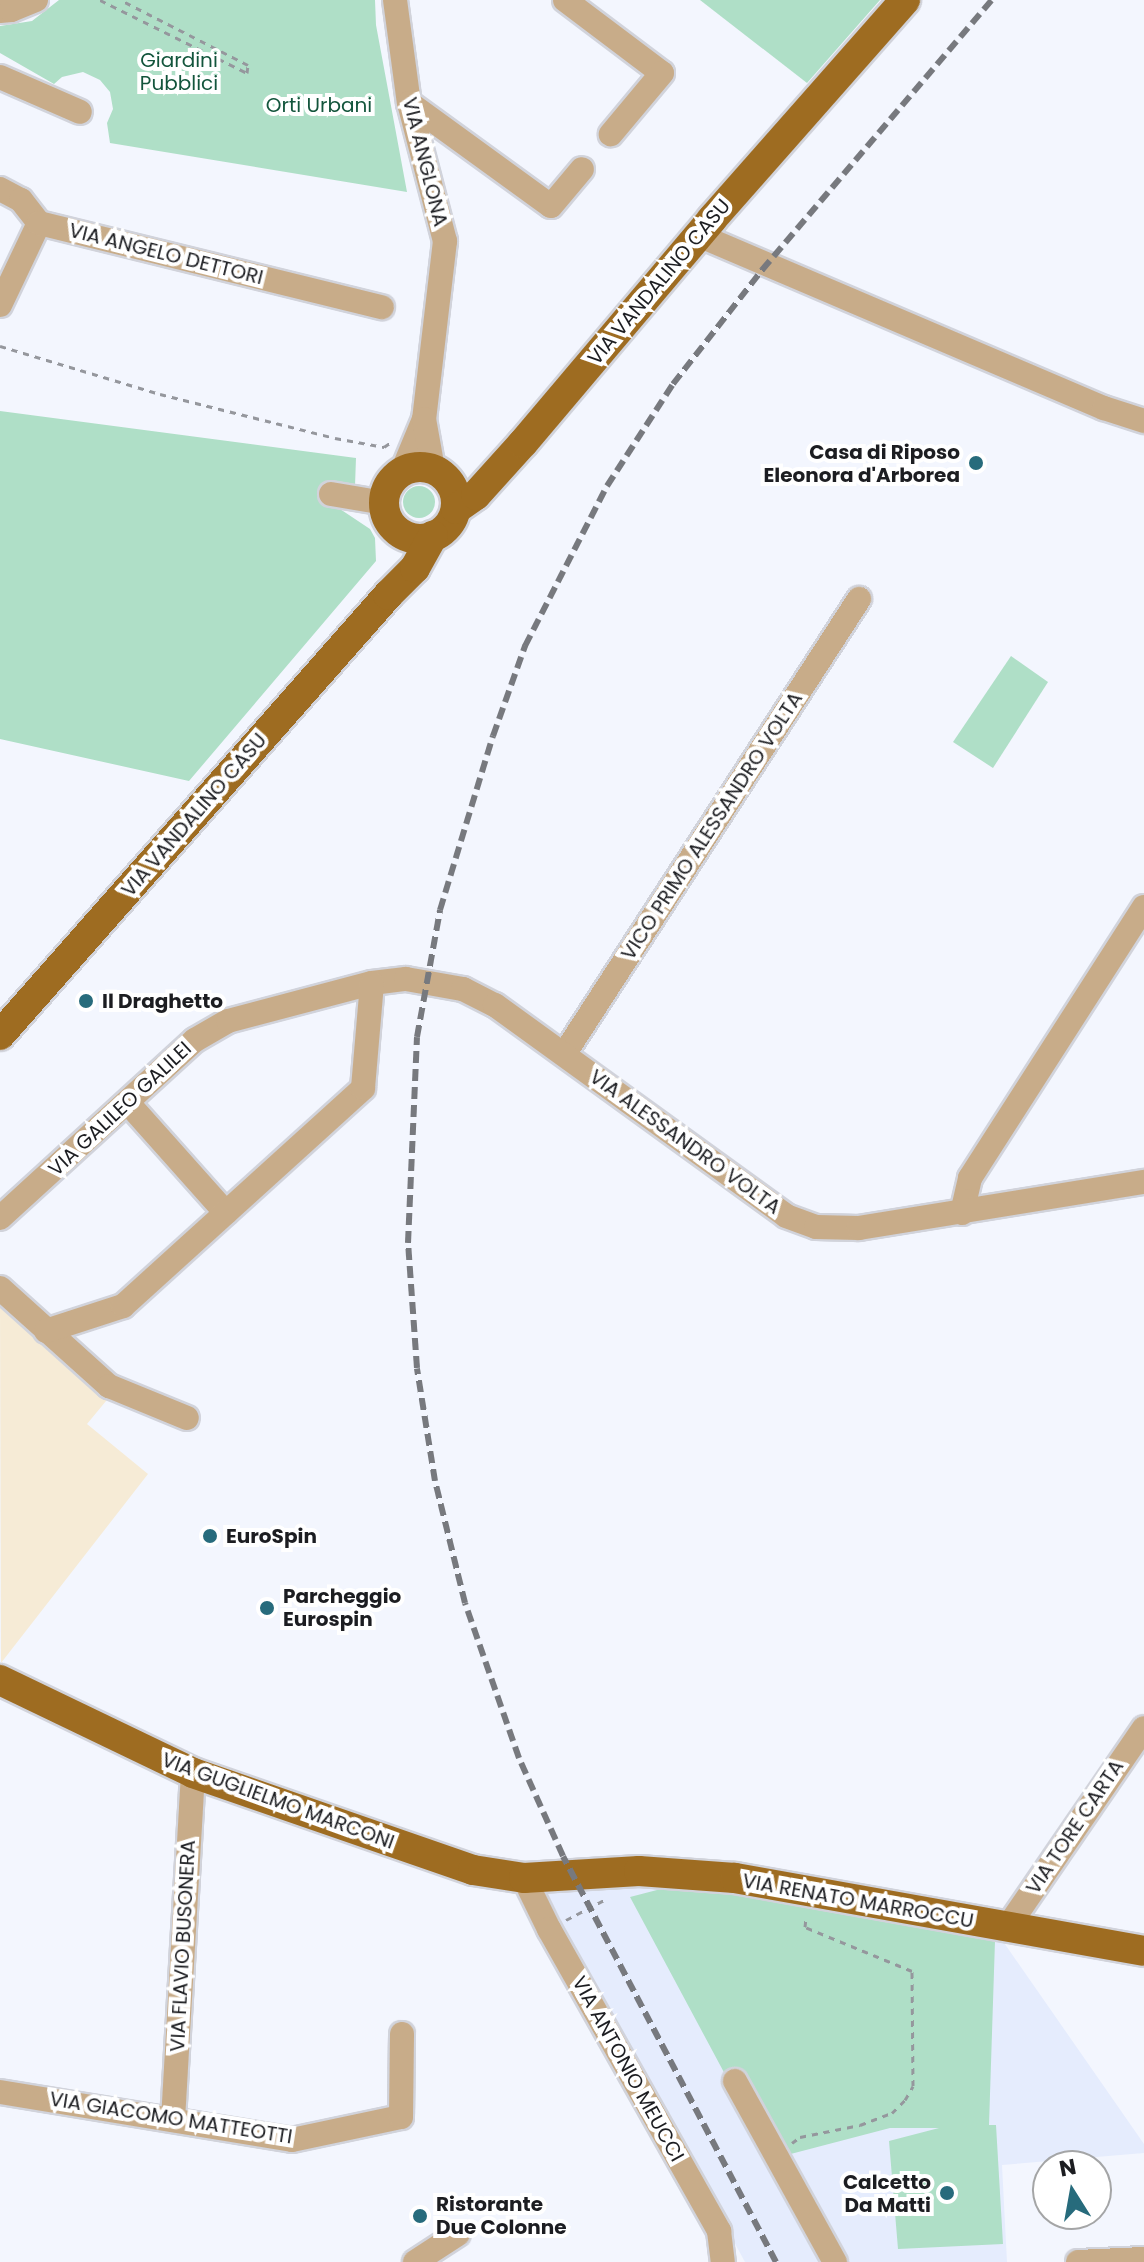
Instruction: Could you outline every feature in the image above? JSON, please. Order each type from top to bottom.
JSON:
[{"type":"main road","name":"VIA VANDALINO CASU","points":[[446,487],[497,470],[905,0]]},
{"type":"main road","points":[[421,467],[446,487],[449,523],[433,536],[409,537],[389,515],[391,481],[402,472],[421,467]]},
{"type":"main road","name":"VIA VANDALINO CASU","points":[[388,595],[399,556],[389,515]]},
{"type":"main road","name":"VIA VANDALINO CASU","points":[[0,1035],[415,568],[433,536]]},
{"type":"main road","name":"VIA GUGLIELMO MARCONI","points":[[0,1680],[193,1773],[428,1857],[473,1870],[524,1878],[570,1875]]},
{"type":"main road","name":"VIA RENATO MARROCCU","points":[[570,1875],[625,1872],[735,1878],[1144,1951]]},
{"type":"street","points":[[0,11],[36,0]]},
{"type":"street","name":"VIA ANGLONA","points":[[395,0],[409,103],[445,241],[424,419],[402,472]]},
{"type":"street","points":[[565,0],[662,73],[611,134]]},
{"type":"street","points":[[0,77],[80,112]]},
{"type":"street","points":[[409,103],[551,206],[582,169]]},
{"type":"street","points":[[0,189],[21,200],[39,223],[0,305]]},
{"type":"street","name":"VIA ANGELO DETTORI","points":[[39,223],[382,307]]},
{"type":"street","points":[[698,235],[1104,408],[1144,421]]},
{"type":"street","name":"VIA ANGLONA","points":[[424,419],[446,487]]},
{"type":"street","points":[[331,494],[389,515]]},
{"type":"street","name":"VICO PRIMO ALESSANDRO VOLTA","points":[[565,1053],[859,599]]},
{"type":"street","points":[[962,1213],[970,1178],[1144,907]]},
{"type":"street","name":"VIA ALESSANDRO VOLTA","points":[[380,982],[427,980],[463,989],[495,1005],[786,1216],[816,1227],[859,1228],[1144,1182]]},
{"type":"street","points":[[46,1331],[123,1306],[363,1088],[380,982]]},
{"type":"street","name":"VIA GALILEO GALILEI","points":[[0,1218],[195,1040],[228,1021],[380,982]]},
{"type":"street","points":[[128,1103],[226,1213]]},
{"type":"street","points":[[0,1288],[109,1386],[187,1418]]},
{"type":"street","name":"VIA TORE CARTA","points":[[1007,1928],[1144,1728]]},
{"type":"street","name":"VIA FLAVIO BUSONERA","points":[[173,2120],[193,1773]]},
{"type":"street","name":"VIA ANTONIO MEUCCI","points":[[524,1878],[549,1929],[719,2231],[723,2262]]},
{"type":"street","name":"VIA GIACOMO MATTEOTTI","points":[[0,2092],[292,2140],[401,2117],[402,2034]]},
{"type":"street","points":[[735,2081],[835,2262]]},
{"type":"street","points":[[415,2262],[458,2234]]},
{"type":"street","points":[[1078,2262],[1144,2259]]},
{"type":"path","points":[[100,0],[247,73],[248,65],[121,0]]},
{"type":"path","points":[[0,346],[160,394],[335,438],[384,447],[392,440]]},
{"type":"path","points":[[549,1929],[617,1893],[625,1872]]},
{"type":"path","points":[[778,2160],[787,2146],[800,2137],[860,2125],[892,2113],[913,2086],[912,1971],[805,1927],[806,1915]]},
{"type":"shaded area","points":[[0,1301],[111,1395],[87,1424],[148,1474],[1,1663]]},
{"type":"shaded area","points":[[703,1884],[1000,1937],[1144,2144],[1144,2153],[1112,2156],[1112,2150],[1032,2150],[1032,2162],[1002,2165],[1007,2262],[745,2262],[540,1886]]},
{"type":"green space","points":[[59,0],[375,0],[376,25],[407,192],[110,143],[107,123],[113,109],[110,92],[100,80],[83,72],[62,77],[54,84],[0,53],[0,26],[32,21]]},
{"type":"green space","points":[[700,0],[880,0],[807,83]]},
{"type":"green space","points":[[0,411],[356,458],[355,486],[332,484],[331,503],[370,529],[375,538],[376,561],[189,781],[0,739]]},
{"type":"green space","points":[[419,486],[430,491],[435,502],[430,513],[419,518],[408,513],[403,502],[408,491]]},
{"type":"green space","points":[[1011,656],[1048,682],[993,768],[953,742]]},
{"type":"green space","points":[[684,1883],[995,1941],[989,2125],[996,2125],[1003,2244],[898,2249],[889,2141],[939,2128],[890,2128],[783,2156],[742,2106],[630,1897]]},
{"type":"railway","points":[[776,2262],[563,1856],[519,1758],[465,1603],[435,1481],[417,1368],[408,1243],[417,1037],[440,910],[493,736],[525,646],[607,486],[673,384],[762,270],[992,0]]},
{"type":"place","name":"Casa di Riposo Eleonora d'Arborea","points":[[976,463]]},
{"type":"place","name":"Il Draghetto","points":[[86,1001]]},
{"type":"place","name":"EuroSpin","points":[[210,1536]]},
{"type":"place","name":"Parcheggio Eurospin","points":[[267,1608]]},
{"type":"place","name":"Calcetto Da Matti","points":[[947,2193]]},
{"type":"place","name":"Ristorante Due Colonne","points":[[420,2216]]},
{"type":"park label","name":"Giardini Pubblici","points":[[179,72]]},
{"type":"park label","name":"Orti Urbani","points":[[319,105]]}]
